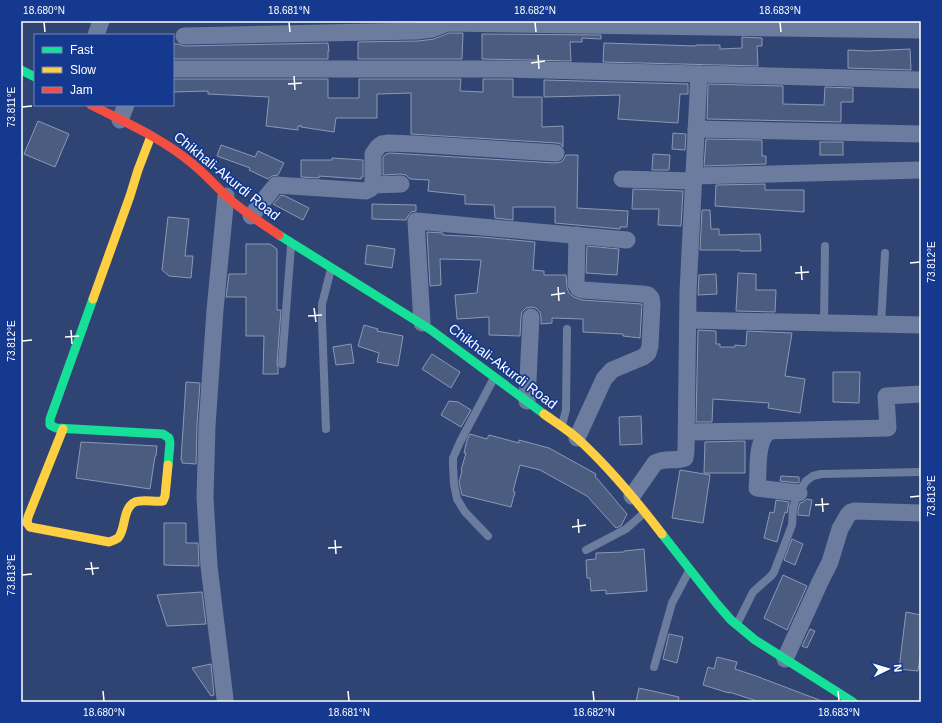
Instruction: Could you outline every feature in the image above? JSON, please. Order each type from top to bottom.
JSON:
[{"type":"main road","points":[[21,70],[34,76]]},
{"type":"main road","name":"Chikhali-Akurdi Road","points":[[96,106],[123,112],[151,136],[166,144],[195,165],[226,196],[251,216],[291,243],[422,323],[577,438],[605,465],[632,496],[731,620],[755,640],[853,702]]},
{"type":"main road","points":[[63,429],[28,517],[27,523],[30,527],[109,542],[119,537],[127,508],[131,503],[135,501],[163,501],[165,496],[170,443],[169,438],[163,434],[63,429],[50,425],[50,419],[151,136]]},
{"type":"street","points":[[96,34],[101,21]]},
{"type":"street","points":[[184,36],[417,31],[432,29],[447,23],[921,30]]},
{"type":"street","points":[[174,69],[508,69],[921,80]]},
{"type":"street","points":[[632,496],[655,463],[661,460],[680,460],[685,458],[687,432],[688,292],[699,74]]},
{"type":"street","points":[[696,129],[921,134]]},
{"type":"street","points":[[251,216],[276,185],[366,191],[370,189],[373,185],[373,154],[382,144],[415,144],[556,153]]},
{"type":"street","points":[[622,179],[694,179],[921,170]]},
{"type":"street","points":[[373,185],[401,184]]},
{"type":"street","points":[[225,698],[209,566],[205,497],[207,426],[214,317],[226,196]]},
{"type":"street","points":[[422,323],[416,221],[626,240]]},
{"type":"street","points":[[577,235],[576,284],[578,288],[583,290],[648,295],[652,304],[650,346],[648,352],[643,357],[612,370],[608,374],[604,379],[577,438]]},
{"type":"street","points":[[527,401],[531,317]]},
{"type":"street","points":[[688,320],[921,324]]},
{"type":"street","points":[[687,432],[888,428],[886,396],[921,394]]},
{"type":"street","points":[[769,431],[763,439],[759,452],[759,476],[757,488],[799,493]]},
{"type":"street","points":[[785,659],[830,562],[840,529],[851,512],[921,513]]},
{"type":"lane","points":[[282,364],[291,243]]},
{"type":"lane","points":[[824,323],[825,246]]},
{"type":"lane","points":[[881,324],[885,253]]},
{"type":"lane","points":[[326,429],[322,304],[332,268]]},
{"type":"lane","points":[[562,427],[566,410],[567,328]]},
{"type":"lane","points":[[488,536],[465,512],[457,499],[454,484],[453,458],[460,442],[495,378]]},
{"type":"lane","points":[[736,624],[753,592],[774,572],[792,526],[793,508],[796,498],[806,481],[813,476],[821,474],[921,472]]},
{"type":"lane","points":[[586,550],[626,529],[645,512]]},
{"type":"lane","points":[[654,667],[672,603],[690,570]]},
{"type":"building","points":[[449,33],[463,33],[462,59],[358,59],[358,42],[418,41],[434,39]]},
{"type":"building","points":[[482,34],[601,35],[601,39],[582,38],[582,42],[570,42],[571,61],[482,59]]},
{"type":"building","points":[[742,37],[762,38],[762,46],[757,46],[758,66],[603,62],[604,43],[696,46],[720,45],[720,49],[742,48]]},
{"type":"building","points":[[328,43],[329,51],[328,59],[174,59],[174,44],[184,46]]},
{"type":"building","points":[[910,49],[911,70],[848,68],[848,50],[868,51]]},
{"type":"building","points":[[174,79],[328,79],[328,98],[359,98],[359,79],[461,79],[460,91],[483,92],[483,79],[513,79],[513,97],[542,97],[542,127],[563,126],[563,147],[561,144],[557,143],[411,134],[411,93],[377,94],[377,118],[336,118],[334,132],[301,127],[301,125],[298,126],[298,130],[266,126],[269,97],[208,94],[208,91],[174,92]]},
{"type":"building","points":[[544,80],[688,84],[688,94],[680,94],[678,123],[618,119],[620,95],[544,97]]},
{"type":"building","points":[[708,84],[783,86],[783,104],[824,105],[825,87],[853,88],[853,102],[841,102],[841,122],[707,119]]},
{"type":"building","points":[[38,121],[69,134],[55,167],[24,154]]},
{"type":"building","points":[[673,133],[686,134],[685,150],[672,149]]},
{"type":"building","points":[[706,139],[762,140],[762,156],[766,156],[766,164],[704,166]]},
{"type":"building","points":[[820,142],[843,142],[843,155],[820,155]]},
{"type":"building","points":[[221,145],[255,157],[258,151],[284,163],[278,175],[272,176],[268,179],[249,170],[250,168],[217,156]]},
{"type":"building","points":[[390,153],[555,163],[561,162],[566,155],[578,155],[577,208],[628,211],[627,227],[620,227],[620,229],[555,223],[555,207],[513,207],[513,220],[495,218],[494,205],[465,204],[465,195],[428,191],[429,180],[410,179],[406,175],[401,174],[383,175],[383,157]]},
{"type":"building","points":[[653,154],[670,155],[669,170],[652,170]]},
{"type":"building","points":[[332,158],[363,160],[363,177],[361,177],[361,179],[319,176],[319,178],[301,177],[301,160],[332,160]]},
{"type":"building","points":[[765,184],[765,190],[804,190],[804,212],[715,206],[716,185]]},
{"type":"building","points":[[633,189],[683,191],[681,226],[658,225],[659,209],[632,209]]},
{"type":"building","points":[[281,195],[309,208],[303,220],[273,204]]},
{"type":"building","points":[[372,204],[416,205],[416,211],[411,212],[406,220],[372,219]]},
{"type":"building","points":[[702,210],[710,210],[711,229],[719,229],[719,235],[760,234],[761,251],[700,250]]},
{"type":"building","points":[[168,217],[189,219],[185,256],[193,256],[191,278],[169,276],[162,270]]},
{"type":"building","points":[[427,232],[443,233],[443,235],[535,242],[533,270],[544,271],[544,275],[566,275],[567,288],[569,293],[574,297],[582,300],[642,304],[640,338],[623,336],[623,334],[583,332],[583,319],[552,318],[552,323],[541,324],[540,312],[536,308],[531,307],[526,308],[522,312],[520,336],[489,335],[489,317],[457,319],[455,295],[477,293],[481,260],[440,259],[441,285],[430,286]]},
{"type":"building","points":[[246,244],[270,244],[277,249],[277,310],[281,310],[277,364],[278,374],[263,374],[264,336],[246,336],[246,297],[226,297],[229,274],[246,274]]},
{"type":"building","points":[[367,245],[395,249],[392,268],[365,264]]},
{"type":"building","points":[[587,246],[619,249],[617,275],[586,273]]},
{"type":"building","points":[[738,273],[756,274],[756,290],[776,290],[775,312],[736,311]]},
{"type":"building","points":[[716,274],[717,294],[698,295],[699,275]]},
{"type":"building","points":[[364,325],[378,329],[377,331],[403,336],[398,366],[377,362],[379,353],[358,346]]},
{"type":"building","points":[[698,330],[716,331],[716,344],[720,344],[720,347],[735,347],[735,345],[745,346],[747,331],[792,333],[785,376],[805,379],[800,413],[768,408],[769,403],[713,399],[712,422],[696,422]]},
{"type":"building","points":[[351,344],[354,363],[336,365],[333,347]]},
{"type":"building","points":[[432,354],[460,372],[451,388],[422,369]]},
{"type":"building","points":[[833,372],[860,372],[859,403],[833,402]]},
{"type":"building","points":[[186,382],[200,383],[196,464],[182,463],[181,460]]},
{"type":"building","points":[[449,401],[458,402],[471,410],[461,427],[441,415]]},
{"type":"building","points":[[641,416],[642,444],[620,445],[619,417]]},
{"type":"building","points":[[470,434],[487,439],[489,435],[519,443],[519,440],[549,448],[596,474],[595,476],[627,514],[621,526],[616,528],[587,496],[540,470],[520,465],[513,491],[515,492],[511,507],[462,495],[459,482],[466,453],[464,453]]},
{"type":"building","points":[[745,441],[745,473],[704,473],[705,442]]},
{"type":"building","points":[[81,442],[157,446],[150,489],[76,478]]},
{"type":"building","points":[[680,470],[710,475],[703,523],[672,518]]},
{"type":"building","points":[[781,476],[799,477],[799,483],[780,481]]},
{"type":"building","points":[[807,499],[812,500],[809,516],[798,515],[800,503]]},
{"type":"building","points":[[776,500],[789,502],[787,513],[785,512],[777,542],[764,538],[770,512],[774,513]]},
{"type":"building","points":[[164,523],[186,523],[186,543],[198,543],[199,566],[164,565]]},
{"type":"building","points":[[792,539],[803,544],[795,565],[784,560]]},
{"type":"building","points":[[644,549],[647,591],[606,594],[606,590],[591,591],[590,578],[587,578],[586,560],[596,559],[596,553],[624,552]]},
{"type":"building","points":[[783,575],[807,586],[787,630],[764,618]]},
{"type":"building","points":[[202,592],[206,624],[167,626],[157,595]]},
{"type":"building","points":[[906,612],[921,615],[921,650],[918,671],[899,669]]},
{"type":"building","points":[[810,629],[815,631],[807,648],[802,646]]},
{"type":"building","points":[[669,634],[683,637],[677,663],[663,659]]},
{"type":"building","points":[[717,657],[737,662],[735,669],[822,702],[760,702],[703,685],[708,667],[714,669]]},
{"type":"building","points":[[211,664],[214,695],[211,696],[192,668]]},
{"type":"building","points":[[639,688],[679,697],[678,702],[636,702]]},
{"type":"traffic: fast","points":[[21,70],[34,76]]},
{"type":"traffic: fast","points":[[279,235],[431,330],[544,414]]},
{"type":"traffic: fast","points":[[93,299],[50,419],[50,425],[56,428],[163,434],[169,438],[170,443],[168,465]]},
{"type":"traffic: fast","points":[[662,534],[731,620],[755,640],[853,702]]},
{"type":"traffic: slow","points":[[93,299],[151,136]]},
{"type":"traffic: slow","points":[[544,414],[566,429],[601,461],[662,534]]},
{"type":"traffic: slow","points":[[63,429],[28,517],[27,523],[30,527],[109,542],[115,540],[118,538],[122,530],[126,514],[131,505],[135,502],[141,501],[163,501],[165,496],[168,465]]},
{"type":"traffic: jam","points":[[93,106],[145,132],[170,147],[198,168],[238,206],[279,235]]}]
